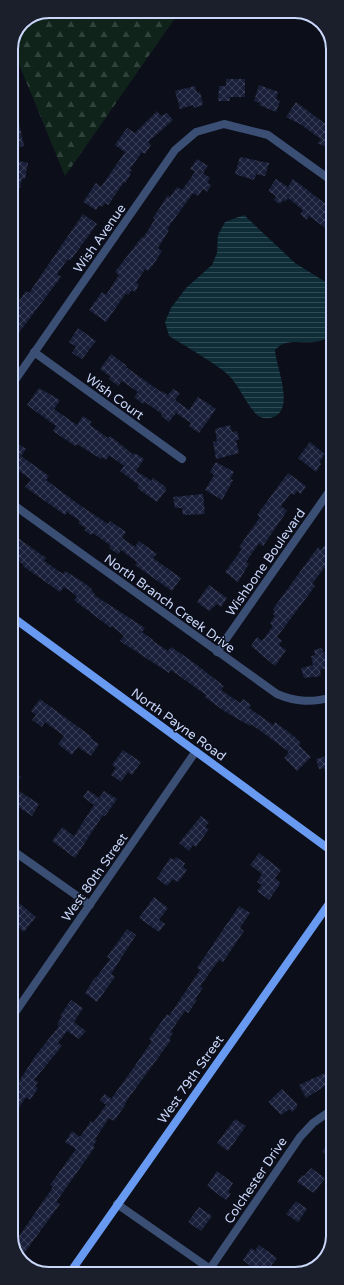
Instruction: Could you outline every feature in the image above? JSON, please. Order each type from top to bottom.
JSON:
[{"type":"main road","name":"North Payne Road","points":[[18,621],[326,847]]},
{"type":"main road","name":"West 79th Street","points":[[74,1267],[326,908]]},
{"type":"street","name":"Wish Avenue","points":[[18,376],[175,150],[196,132],[224,124],[268,135],[326,177]]},
{"type":"street","name":"Wish Court","points":[[34,352],[182,459]]},
{"type":"street","name":"Wishbone Boulevard","points":[[217,652],[326,495]]},
{"type":"street","name":"North Branch Creek Drive","points":[[18,508],[277,694],[305,702],[326,699]]},
{"type":"street","name":"West 80th Street","points":[[18,1008],[196,751]]},
{"type":"street","points":[[18,854],[90,906]]},
{"type":"street","name":"Colchester Drive","points":[[214,1267],[297,1141],[313,1123],[326,1114]]},
{"type":"street","points":[[118,1204],[204,1267]]},
{"type":"green space","points":[[49,18],[175,18],[65,176],[18,62],[20,37],[23,32],[37,20]]},
{"type":"water","points":[[244,215],[295,263],[326,282],[326,338],[314,342],[289,342],[281,345],[275,350],[284,399],[282,408],[278,414],[270,418],[264,418],[256,414],[232,379],[220,368],[169,336],[165,322],[171,308],[186,288],[212,265],[217,253],[218,235],[225,222]]},
{"type":"building","points":[[226,79],[245,79],[245,97],[230,97],[230,101],[218,101],[219,86],[226,86]]},
{"type":"building","points":[[259,85],[278,92],[276,99],[280,101],[276,112],[259,105],[260,103],[254,101]]},
{"type":"building","points":[[195,86],[197,93],[200,92],[203,105],[194,108],[193,105],[180,109],[175,91]]},
{"type":"building","points":[[296,102],[326,124],[326,147],[318,143],[321,139],[300,124],[286,117]]},
{"type":"building","points":[[157,111],[161,116],[167,113],[173,120],[148,142],[151,145],[145,154],[142,152],[130,169],[132,170],[129,173],[131,174],[108,205],[105,203],[102,207],[99,205],[96,210],[83,202],[96,183],[101,187],[125,152],[115,145],[127,128],[135,133]]},
{"type":"building","points":[[18,123],[24,146],[18,147]]},
{"type":"building","points":[[240,157],[269,163],[265,176],[256,174],[254,180],[235,174]]},
{"type":"building","points":[[197,159],[208,166],[203,173],[210,178],[207,183],[211,185],[207,192],[203,189],[198,196],[193,193],[167,229],[169,230],[158,248],[162,251],[148,271],[145,269],[136,283],[139,284],[135,292],[132,290],[128,295],[126,293],[106,322],[89,310],[102,292],[106,295],[119,275],[115,272],[142,237],[143,238],[155,219],[153,218],[168,195],[170,197],[177,187],[182,190],[195,172],[190,169]]},
{"type":"building","points":[[18,161],[28,163],[25,179],[22,179],[20,188],[18,188]]},
{"type":"building","points":[[276,179],[288,187],[293,179],[326,204],[326,229],[309,216],[307,220],[300,214],[303,210],[288,198],[285,202],[283,200],[280,204],[274,200],[276,196],[268,191]]},
{"type":"building","points":[[83,214],[97,224],[70,261],[68,259],[57,274],[61,277],[18,334],[18,302],[26,291],[29,293]]},
{"type":"building","points":[[78,328],[96,341],[82,359],[72,353],[76,347],[69,342]]},
{"type":"building","points":[[111,354],[127,366],[126,367],[161,392],[162,391],[168,395],[173,389],[180,393],[175,400],[189,410],[198,397],[216,409],[199,433],[189,426],[191,423],[176,413],[169,422],[161,416],[162,414],[145,402],[143,404],[134,397],[138,392],[122,381],[118,386],[109,379],[111,377],[100,369]]},
{"type":"building","points":[[39,388],[60,400],[54,409],[77,425],[83,416],[92,422],[90,425],[108,438],[110,436],[134,455],[135,453],[144,459],[136,471],[152,481],[153,478],[166,487],[166,490],[157,502],[137,488],[139,485],[120,471],[124,466],[109,455],[106,460],[102,457],[101,459],[77,444],[75,446],[53,431],[56,426],[27,405]]},
{"type":"building","points":[[230,425],[232,432],[237,431],[239,440],[236,440],[239,453],[216,459],[213,442],[217,441],[215,429]]},
{"type":"building","points":[[310,442],[325,454],[319,462],[321,464],[316,472],[298,458]]},
{"type":"building","points":[[18,444],[26,449],[21,456],[49,476],[46,480],[108,524],[110,521],[126,532],[122,538],[135,547],[139,541],[157,554],[153,558],[181,578],[172,591],[135,565],[137,562],[121,550],[118,554],[109,548],[111,546],[93,533],[91,535],[84,530],[86,528],[78,523],[80,521],[67,512],[65,515],[25,487],[31,480],[18,470]]},
{"type":"building","points":[[216,462],[234,472],[230,479],[233,480],[222,500],[205,490],[214,475],[210,472]]},
{"type":"building","points":[[288,473],[306,486],[301,494],[297,491],[294,495],[291,493],[281,506],[287,511],[263,546],[259,543],[246,562],[249,564],[238,582],[225,572],[242,549],[239,547],[260,517],[257,515]]},
{"type":"building","points":[[203,494],[205,514],[183,515],[182,508],[175,508],[173,497]]},
{"type":"building","points":[[18,538],[46,558],[44,561],[63,574],[65,571],[83,582],[92,589],[91,590],[95,594],[94,595],[145,628],[142,632],[153,641],[168,651],[171,647],[189,659],[224,686],[221,690],[240,703],[243,699],[251,705],[249,708],[273,725],[275,722],[295,737],[301,743],[299,745],[311,757],[297,771],[284,758],[289,752],[251,724],[250,726],[224,711],[205,697],[206,695],[171,670],[169,673],[120,641],[124,636],[74,600],[77,596],[64,587],[60,592],[23,566],[24,565],[18,561]]},
{"type":"building","points":[[326,543],[326,565],[312,584],[315,586],[277,637],[282,641],[279,645],[286,650],[275,666],[251,646],[257,637],[262,641],[273,626],[270,623],[275,616],[273,614],[275,611],[273,609],[318,547],[321,550]]},
{"type":"building","points":[[209,585],[227,598],[221,607],[217,604],[209,611],[197,602]]},
{"type":"building","points":[[322,648],[323,653],[326,652],[326,668],[320,670],[321,676],[304,678],[301,668],[313,665],[311,656],[315,655],[314,650]]},
{"type":"building","points":[[40,699],[92,737],[90,738],[99,744],[91,756],[78,747],[72,755],[58,744],[64,736],[45,722],[42,727],[32,720],[36,715],[31,711]]},
{"type":"building","points":[[123,750],[141,762],[132,775],[128,772],[121,782],[111,775],[116,768],[112,765]]},
{"type":"building","points":[[326,756],[326,774],[324,768],[319,769],[316,759]]},
{"type":"building","points":[[18,790],[39,804],[32,816],[18,807]]},
{"type":"building","points":[[88,790],[99,798],[104,791],[117,799],[105,816],[103,815],[75,858],[52,841],[62,827],[74,836],[94,805],[83,797]]},
{"type":"building","points":[[201,816],[209,822],[205,827],[209,829],[196,847],[193,845],[189,851],[179,843]]},
{"type":"building","points":[[259,853],[281,870],[275,878],[280,882],[280,884],[269,900],[257,891],[262,885],[257,882],[262,874],[250,865]]},
{"type":"building","points":[[176,857],[185,863],[183,867],[187,870],[178,882],[173,879],[167,886],[157,878],[170,858],[174,860]]},
{"type":"building","points":[[154,897],[168,908],[159,920],[165,924],[159,932],[139,918]]},
{"type":"building","points":[[18,902],[36,917],[24,932],[18,927]]},
{"type":"building","points":[[239,906],[250,913],[240,928],[244,931],[223,962],[219,960],[200,986],[203,988],[195,999],[197,1000],[188,1013],[185,1011],[171,1031],[173,1033],[169,1039],[171,1040],[125,1103],[126,1104],[114,1121],[109,1118],[95,1139],[97,1140],[93,1146],[95,1147],[56,1202],[60,1204],[24,1254],[20,1248],[18,1237],[53,1187],[50,1185],[76,1149],[65,1142],[72,1131],[80,1137],[91,1121],[93,1123],[106,1105],[100,1100],[105,1094],[111,1099],[152,1041],[149,1039],[167,1014],[169,1016],[200,970],[197,968]]},
{"type":"building","points":[[127,929],[136,935],[111,974],[115,977],[97,1002],[85,993],[95,977],[96,978],[110,959],[107,957]]},
{"type":"building","points":[[71,1000],[83,1008],[74,1022],[86,1031],[79,1039],[67,1031],[58,1043],[62,1046],[34,1080],[38,1082],[35,1086],[38,1088],[30,1100],[26,1097],[18,1109],[18,1088],[20,1085],[18,1083],[36,1055],[59,1026],[57,1024],[62,1017],[60,1016]]},
{"type":"building","points":[[325,1073],[326,1075],[326,1086],[306,1098],[299,1085]]},
{"type":"building","points":[[282,1089],[297,1104],[297,1107],[292,1112],[290,1109],[281,1115],[268,1102]]},
{"type":"building","points":[[235,1119],[246,1126],[228,1151],[217,1143]]},
{"type":"building","points":[[326,1147],[326,1156],[322,1151]]},
{"type":"building","points":[[311,1168],[325,1178],[314,1193],[297,1182],[302,1175],[304,1176]]},
{"type":"building","points":[[217,1171],[233,1183],[228,1192],[231,1194],[226,1200],[207,1186]]},
{"type":"building","points":[[296,1201],[307,1209],[298,1222],[286,1214]]},
{"type":"building","points":[[199,1207],[212,1216],[201,1231],[188,1222]]},
{"type":"building","points":[[259,1245],[277,1258],[270,1267],[252,1267],[243,1260],[251,1248],[255,1251]]}]
